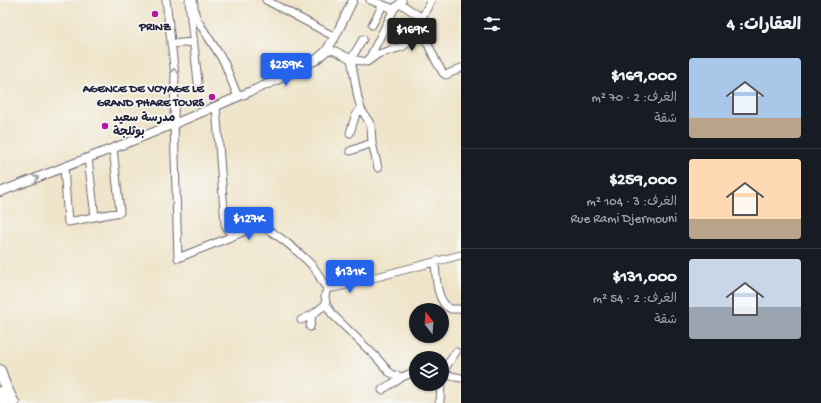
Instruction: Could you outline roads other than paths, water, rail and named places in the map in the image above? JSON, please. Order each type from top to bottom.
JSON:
[{"type":"highway","points":[[0,370],[5,385],[14,403]]},
{"type":"highway","points":[[0,392],[5,403]]},
{"type":"main road","points":[[0,192],[174,124],[275,81],[316,60],[328,50],[335,37],[349,1]]},
{"type":"street","points":[[166,0],[175,75],[174,124],[178,258],[258,226],[263,226],[306,259],[327,288],[334,288],[461,255]]},
{"type":"street","points":[[188,0],[198,82]]},
{"type":"street","points":[[193,0],[195,14],[198,21],[224,62],[238,96]]},
{"type":"street","points":[[266,0],[335,37]]},
{"type":"street","points":[[370,0],[394,9]]},
{"type":"street","points":[[328,50],[335,51],[351,59],[367,62],[378,54],[402,47],[408,43],[419,26],[431,0]]},
{"type":"street","points":[[367,62],[394,9],[401,2],[422,18]]},
{"type":"street","points":[[372,25],[383,5]]},
{"type":"street","points":[[419,26],[436,63],[443,73],[446,75],[461,68]]},
{"type":"street","points":[[363,40],[351,59],[361,109],[371,126],[372,143],[378,168]]},
{"type":"street","points":[[171,44],[193,42]]},
{"type":"street","points":[[216,106],[225,224],[232,237]]},
{"type":"street","points":[[350,133],[356,114],[361,109]]},
{"type":"street","points":[[350,151],[372,143]]},
{"type":"street","points":[[64,167],[68,222],[120,212],[113,148]]},
{"type":"street","points":[[88,158],[95,218]]},
{"type":"street","points":[[435,262],[438,292],[446,305],[452,309],[461,309]]},
{"type":"street","points":[[327,288],[325,296],[326,304],[332,314],[376,357],[389,372],[394,375],[402,376],[409,374]]},
{"type":"street","points":[[301,320],[312,315],[326,304]]},
{"type":"street","points":[[310,327],[312,315]]},
{"type":"street","points":[[449,362],[456,352]]},
{"type":"street","points":[[449,375],[461,378]]},
{"type":"street","points":[[382,390],[399,380],[402,376]]},
{"type":"street","points":[[438,403],[440,402],[441,391]]},
{"type":"place","name":"PRINZ","points":[[155,14]]},
{"type":"place","name":"AGENCE DE VOYAGE LE GRAND PHARE TOURS","points":[[212,97]]},
{"type":"place","name":"مدرسة سعيد بوثلجة","points":[[105,126]]}]
